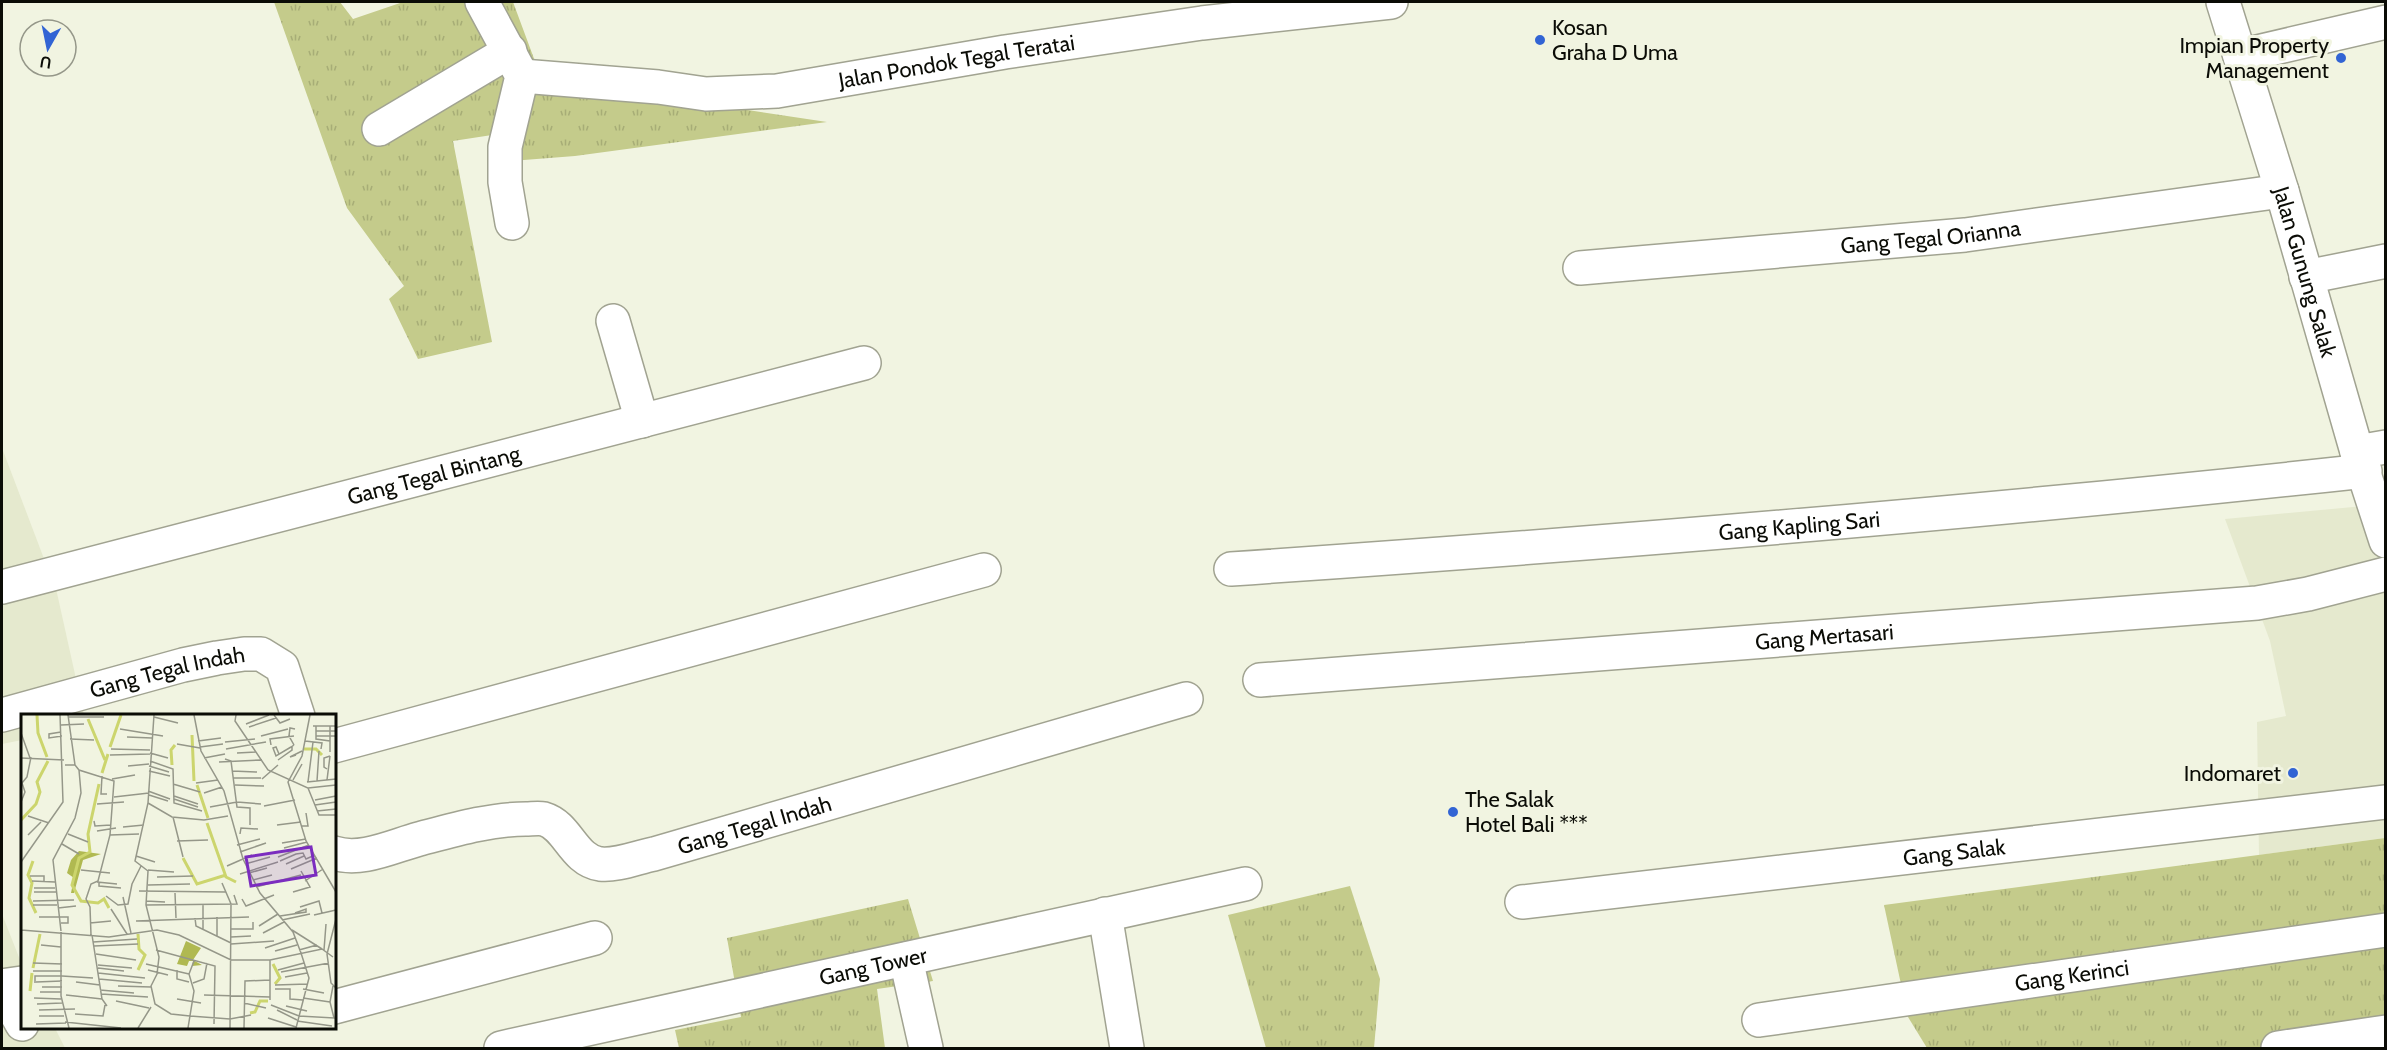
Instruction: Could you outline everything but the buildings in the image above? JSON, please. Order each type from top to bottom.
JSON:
[{"type":"street","points":[[483,2],[516,64],[505,147],[505,182],[512,223]]},
{"type":"street","name":"Jalan Pondok Tegal Teratai","points":[[516,64],[706,94],[777,91],[1005,52],[1179,27],[1391,2]]},
{"type":"street","name":"Jalan Gunung Salak","points":[[2223,2],[2282,191],[2306,277],[2369,457],[2385,541]]},
{"type":"street","points":[[2240,56],[2385,22]]},
{"type":"street","points":[[379,129],[516,64]]},
{"type":"street","name":"Gang Tegal Orianna","points":[[1580,268],[1965,235],[2282,191]]},
{"type":"street","points":[[2306,277],[2385,261]]},
{"type":"street","points":[[613,321],[642,421]]},
{"type":"street","name":"Gang Tegal Bintang","points":[[2,587],[864,363]]},
{"type":"street","name":"Gang Kapling Sari","points":[[1231,569],[1624,542],[2193,490],[2369,457]]},
{"type":"street","points":[[336,745],[984,570]]},
{"type":"street","name":"Gang Mertasari","points":[[1260,680],[2257,603],[2308,594],[2385,574]]},
{"type":"street","name":"Gang Tegal Indah","points":[[2,715],[183,665],[244,654],[261,654],[282,667],[297,714]]},
{"type":"street","name":"Gang Tegal Indah","points":[[336,854],[345,856],[371,853],[481,824],[544,819],[559,828],[571,845],[588,859],[600,864],[618,862],[654,854],[1010,752],[1186,699]]},
{"type":"street","name":"Gang Salak","points":[[1522,902],[2385,802]]},
{"type":"street","name":"Gang Tower","points":[[501,1048],[1245,884]]},
{"type":"street","points":[[1105,914],[1127,1048]]},
{"type":"street","name":"Gang Kerinci","points":[[1759,1020],[2385,930]]},
{"type":"street","points":[[336,1006],[596,938]]},
{"type":"street","points":[[906,959],[926,1048]]},
{"type":"street","points":[[21,983],[2,987],[21,1021]]},
{"type":"street","points":[[26,1029],[37,1048]]},
{"type":"street","points":[[2278,1048],[2385,1032]]},
{"type":"shaded area","points":[[2,448],[57,593],[84,714],[21,714],[21,740],[2,744]]},
{"type":"shaded area","points":[[2385,504],[2385,838],[2259,855],[2257,722],[2286,716],[2270,641],[2225,519]]},
{"type":"shaded area","points":[[2,914],[21,962],[21,1029],[56,1029],[65,1048],[2,1048]]},
{"type":"green space","points":[[274,2],[340,2],[353,19],[403,2],[513,2],[546,91],[715,105],[827,122],[575,156],[511,161],[505,133],[453,141],[492,342],[418,359],[389,299],[404,286],[347,208]]},
{"type":"green space","points":[[2385,838],[2385,1048],[1927,1048],[1908,1017],[1884,905]]},
{"type":"green space","points":[[1350,886],[1380,979],[1374,1048],[1266,1048],[1228,915]]},
{"type":"green space","points":[[908,899],[933,981],[877,989],[885,1048],[679,1048],[675,1030],[741,1017],[727,938]]},
{"type":"place","name":"Kosan Graha D Uma","points":[[1540,40]]},
{"type":"place","name":"Impian Property Management","points":[[2341,58]]},
{"type":"place","name":"Indomaret","points":[[2293,773]]},
{"type":"place","name":"The Salak Hotel Bali ***","points":[[1453,812]]}]
